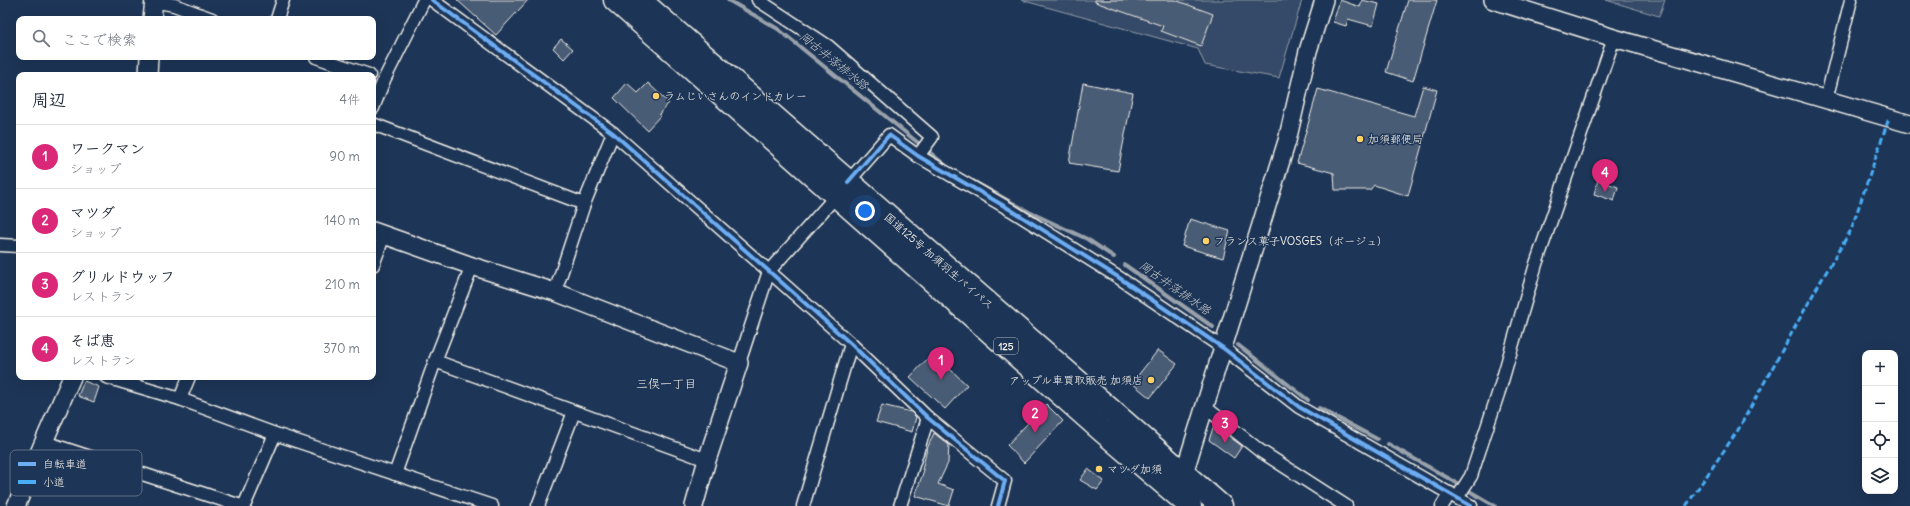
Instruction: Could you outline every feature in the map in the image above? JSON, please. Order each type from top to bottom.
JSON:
[{"type":"highway","name":"国道125号 加須羽生バイパス","points":[[615,0],[1221,506]]},
{"type":"highway","name":"国道125号 加須羽生バイパス","points":[[640,0],[1180,502]]},
{"type":"street","points":[[278,16],[283,0]]},
{"type":"street","points":[[376,90],[378,78],[424,0]]},
{"type":"street","points":[[432,0],[613,133],[851,344],[928,418],[1005,482],[998,506]]},
{"type":"street","points":[[758,0],[828,46],[932,137],[923,149]]},
{"type":"street","points":[[1180,502],[1184,474],[1287,141],[1308,51],[1324,0]]},
{"type":"street","points":[[1492,0],[1614,38],[1910,124]]},
{"type":"street","points":[[1826,100],[1850,0]]},
{"type":"street","points":[[152,16],[153,1],[174,4],[204,16]]},
{"type":"street","points":[[1442,506],[1459,491],[1471,476],[1500,388],[1536,264],[1614,38]]},
{"type":"street","points":[[148,72],[149,60]]},
{"type":"street","points":[[325,60],[360,72]]},
{"type":"street","points":[[376,125],[584,204]]},
{"type":"street","points":[[555,292],[584,204],[613,133]]},
{"type":"street","points":[[694,506],[707,460],[769,271],[843,189],[889,135],[923,149],[1011,210],[1105,269],[1225,341],[1299,407],[1459,491],[1471,506]]},
{"type":"street","points":[[376,246],[378,233],[472,266],[555,292],[739,363]]},
{"type":"street","points":[[0,246],[16,246]]},
{"type":"street","points":[[396,474],[435,361],[472,266]]},
{"type":"street","points":[[803,506],[851,344]]},
{"type":"street","points":[[435,361],[707,460]]},
{"type":"street","points":[[40,450],[71,380]]},
{"type":"street","points":[[116,380],[180,399],[275,434],[491,506]]},
{"type":"street","points":[[180,399],[188,380]]},
{"type":"street","points":[[1204,407],[1259,450],[1346,506]]},
{"type":"street","points":[[538,506],[574,412]]},
{"type":"street","points":[[900,506],[928,418]]},
{"type":"street","points":[[142,474],[243,506],[275,434]]},
{"type":"street","points":[[44,442],[69,450]]},
{"type":"street","points":[[16,506],[20,496]]},
{"type":"shaded area","points":[[1021,0],[1302,0],[1279,78],[1205,65],[1198,49]]},
{"type":"shaded area","points":[[1606,0],[1665,0],[1659,16]]},
{"type":"building","points":[[457,0],[528,0],[496,35]]},
{"type":"building","points":[[1095,0],[1175,0],[1213,14],[1201,46],[1161,31],[1163,26],[1095,2]]},
{"type":"building","points":[[1340,0],[1360,7],[1362,0],[1379,4],[1373,26],[1348,19],[1346,26],[1333,22]]},
{"type":"building","points":[[1408,0],[1437,0],[1413,81],[1386,72]]},
{"type":"building","points":[[561,39],[573,49],[564,59],[553,48]]},
{"type":"building","points":[[627,83],[638,93],[648,83],[669,103],[659,114],[661,115],[647,130],[614,98]]},
{"type":"building","points":[[1083,83],[1133,93],[1118,171],[1069,163]]},
{"type":"building","points":[[1423,86],[1437,90],[1408,196],[1374,185],[1370,190],[1335,190],[1334,173],[1297,163],[1318,89],[1414,116]]},
{"type":"building","points":[[1598,180],[1618,187],[1614,201],[1594,194]]},
{"type":"building","points":[[1190,219],[1230,231],[1223,258],[1182,246]]},
{"type":"building","points":[[1158,350],[1177,364],[1150,398],[1132,383]]},
{"type":"building","points":[[933,353],[967,385],[945,409],[910,377]]},
{"type":"building","points":[[84,381],[99,387],[94,402],[78,396]]},
{"type":"building","points":[[1046,404],[1063,421],[1024,463],[1007,445]]},
{"type":"building","points":[[882,405],[911,412],[916,417],[912,432],[876,422]]},
{"type":"building","points":[[1214,425],[1242,446],[1234,458],[1209,440]]},
{"type":"building","points":[[934,433],[949,445],[948,463],[938,484],[954,490],[949,506],[915,496],[924,470],[922,470],[927,449]]},
{"type":"building","points":[[1088,469],[1104,481],[1097,490],[1080,480]]},
{"type":"waterway","name":"岡古井落排水路","points":[[728,0],[778,29],[922,146]]},
{"type":"waterway","name":"岡古井落排水路","points":[[928,151],[945,165]]},
{"type":"waterway","name":"岡古井落排水路","points":[[973,181],[1029,212],[1087,239],[1114,257]]},
{"type":"waterway","name":"岡古井落排水路","points":[[1125,265],[1213,327]]},
{"type":"waterway","name":"岡古井落排水路","points":[[1238,345],[1308,400]]},
{"type":"waterway","name":"岡古井落排水路","points":[[1319,408],[1377,439]]},
{"type":"waterway","name":"岡古井落排水路","points":[[1388,444],[1462,486]]},
{"type":"waterway","name":"岡古井落排水路","points":[[1471,492],[1495,506]]},
{"type":"marked path","points":[[1686,506],[1738,430],[1815,291],[1851,230],[1889,118]]},
{"type":"cycle path","points":[[432,0],[613,133],[851,344],[928,418],[1005,481],[998,506]]},
{"type":"cycle path","points":[[848,182],[889,135],[918,156],[1011,210],[1118,277],[1223,348],[1299,407],[1471,506]]},
{"type":"place","name":"ラムじいさんのインドカレー","points":[[656,96]]},
{"type":"place","name":"加須郵便局","points":[[1360,139]]},
{"type":"place","name":"そば恵","points":[[1605,192]]},
{"type":"place","name":"フランス菓子VOSGES（ボージュ）","points":[[1206,241]]},
{"type":"place","name":"ワークマン","points":[[941,380]]},
{"type":"place","name":"アップル車買取販売 加須店","points":[[1151,380]]},
{"type":"place","name":"マツダ","points":[[1035,433]]},
{"type":"place","name":"グリルドウッフ","points":[[1225,443]]},
{"type":"place","name":"マツダ加須","points":[[1099,469]]},
{"type":"district","name":"三俣一丁目","points":[[666,384]]}]
